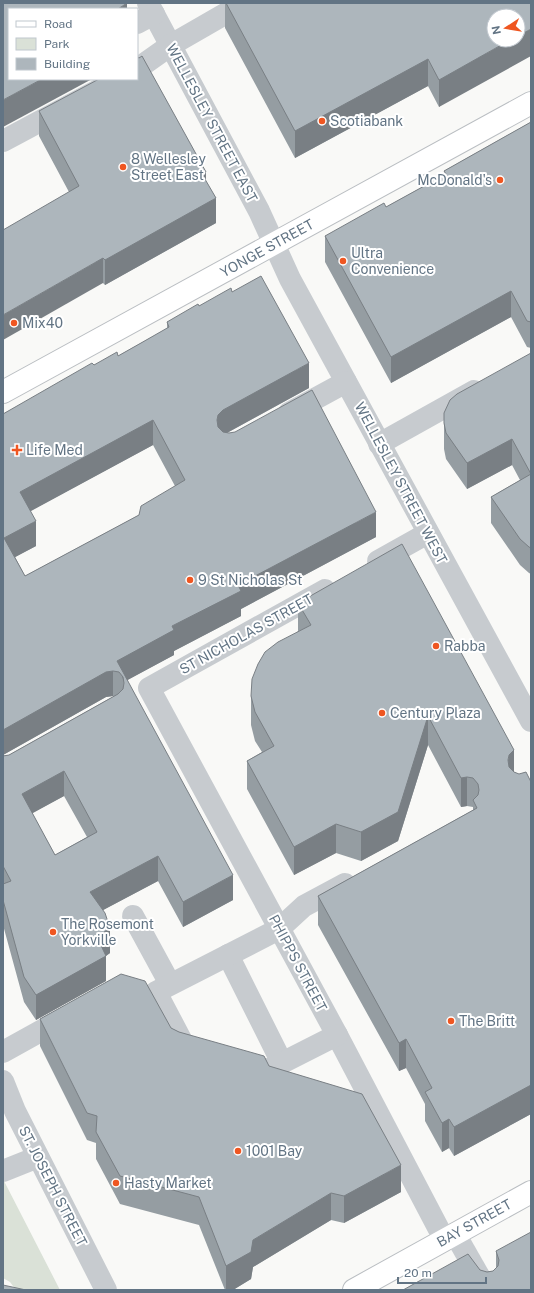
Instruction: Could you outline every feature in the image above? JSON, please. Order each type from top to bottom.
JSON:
[{"type":"main road","name":"YONGE STREET","points":[[3,392],[531,103]]},
{"type":"main road","name":"BAY STREET","points":[[354,1290],[531,1192]]},
{"type":"street","points":[[138,69],[171,45],[244,3]]},
{"type":"street","name":"WELLESLEY STREET EAST","points":[[146,13],[171,45],[274,244]]},
{"type":"street","points":[[3,141],[117,80]]},
{"type":"street","name":"WELLESLEY STREET WEST","points":[[274,244],[290,279],[531,721]]},
{"type":"street","points":[[271,423],[346,382]]},
{"type":"street","points":[[379,444],[490,382]]},
{"type":"street","name":"ST NICHOLAS STREET","points":[[149,688],[428,533]]},
{"type":"street","name":"PHIPPS STREET","points":[[149,688],[337,1035],[450,1237],[487,1290]]},
{"type":"street","points":[[154,988],[228,955],[279,929],[304,906],[365,873]]},
{"type":"street","points":[[133,916],[154,988],[186,1049],[268,1070],[337,1035]]},
{"type":"street","points":[[228,955],[282,1063]]},
{"type":"street","points":[[3,1052],[80,1010]]},
{"type":"street","name":"ST. JOSEPH STREET","points":[[3,1081],[15,1111],[106,1290]]},
{"type":"street","points":[[3,1171],[38,1157]]},
{"type":"green space","points":[[3,1179],[60,1290],[16,1290],[10,1282],[3,1278]]},
{"type":"building","points":[[3,3],[127,3],[120,8],[8,8],[8,80],[40,80],[3,100]]},
{"type":"building","points":[[226,3],[531,3],[531,29],[526,32],[526,8],[486,8],[486,48],[496,48],[439,80],[428,59],[295,131]]},
{"type":"building","name":"8 Wellesley Street East","points":[[142,56],[206,172],[202,174],[216,198],[105,260],[103,258],[3,315],[3,230],[79,186],[39,111],[97,80],[138,80],[139,58]]},
{"type":"building","points":[[531,122],[531,322],[527,321],[511,291],[391,357],[325,236],[384,203],[386,207],[446,174],[444,171]]},
{"type":"building","points":[[261,276],[309,363],[223,410],[218,415],[218,427],[223,432],[235,432],[312,390],[376,512],[238,585],[241,591],[172,626],[174,630],[117,661],[233,875],[183,902],[158,856],[90,892],[105,913],[110,928],[97,937],[106,956],[36,995],[24,977],[3,900],[3,884],[11,881],[3,866],[3,756],[9,755],[118,694],[123,689],[124,683],[123,677],[119,672],[106,672],[3,730],[3,414],[92,363],[94,365],[117,352],[118,356],[169,327],[167,322],[198,304],[199,306],[231,288],[232,292]],"holes":[[[153,420],[185,480],[141,506],[139,515],[25,576],[4,538],[36,521],[20,492]],[[64,771],[97,832],[55,855],[22,794]]]},
{"type":"building","points":[[531,353],[531,474],[512,439],[467,463],[446,433],[444,413],[450,400],[457,394]]},
{"type":"building","points":[[531,474],[531,548],[520,539],[491,497]]},
{"type":"building","points":[[402,544],[514,750],[509,755],[509,767],[514,772],[519,774],[526,772],[531,782],[531,1085],[454,1127],[449,1119],[442,1123],[425,1092],[432,1088],[406,1039],[399,1043],[318,896],[477,808],[473,800],[478,795],[478,784],[473,778],[461,778],[428,716],[398,812],[361,832],[336,824],[294,847],[247,761],[274,746],[255,712],[251,696],[252,679],[265,652],[278,642],[311,625],[298,603]]},
{"type":"building","points":[[121,974],[145,981],[171,1028],[179,1032],[264,1056],[269,1066],[362,1094],[401,1165],[344,1196],[331,1193],[253,1240],[251,1252],[226,1266],[199,1197],[120,1176],[96,1132],[97,1116],[87,1113],[40,1019]]},
{"type":"building","points":[[531,1232],[531,1290],[403,1290],[468,1254],[480,1270],[487,1272],[493,1271],[498,1266],[499,1260],[496,1251]]},
{"type":"building","points":[[3,1285],[26,1290],[3,1290]]},
{"type":"place","name":"Scotiabank","points":[[322,121]]},
{"type":"place","name":"8 Wellesley Street East","points":[[123,167]]},
{"type":"place","name":"McDonald's","points":[[500,180]]},
{"type":"place","name":"Ultra Convenience","points":[[343,261]]},
{"type":"place","name":"Mix40","points":[[14,323]]},
{"type":"place","name":"Life Med","points":[[17,450]]},
{"type":"place","name":"9 St Nicholas St","points":[[190,580]]},
{"type":"place","name":"Rabba","points":[[436,646]]},
{"type":"place","name":"Century Plaza","points":[[382,713]]},
{"type":"place","name":"The Rosemont Yorkville","points":[[53,932]]},
{"type":"place","name":"The Britt","points":[[451,1021]]},
{"type":"place","name":"1001 Bay","points":[[238,1151]]},
{"type":"place","name":"Hasty Market","points":[[116,1183]]}]
